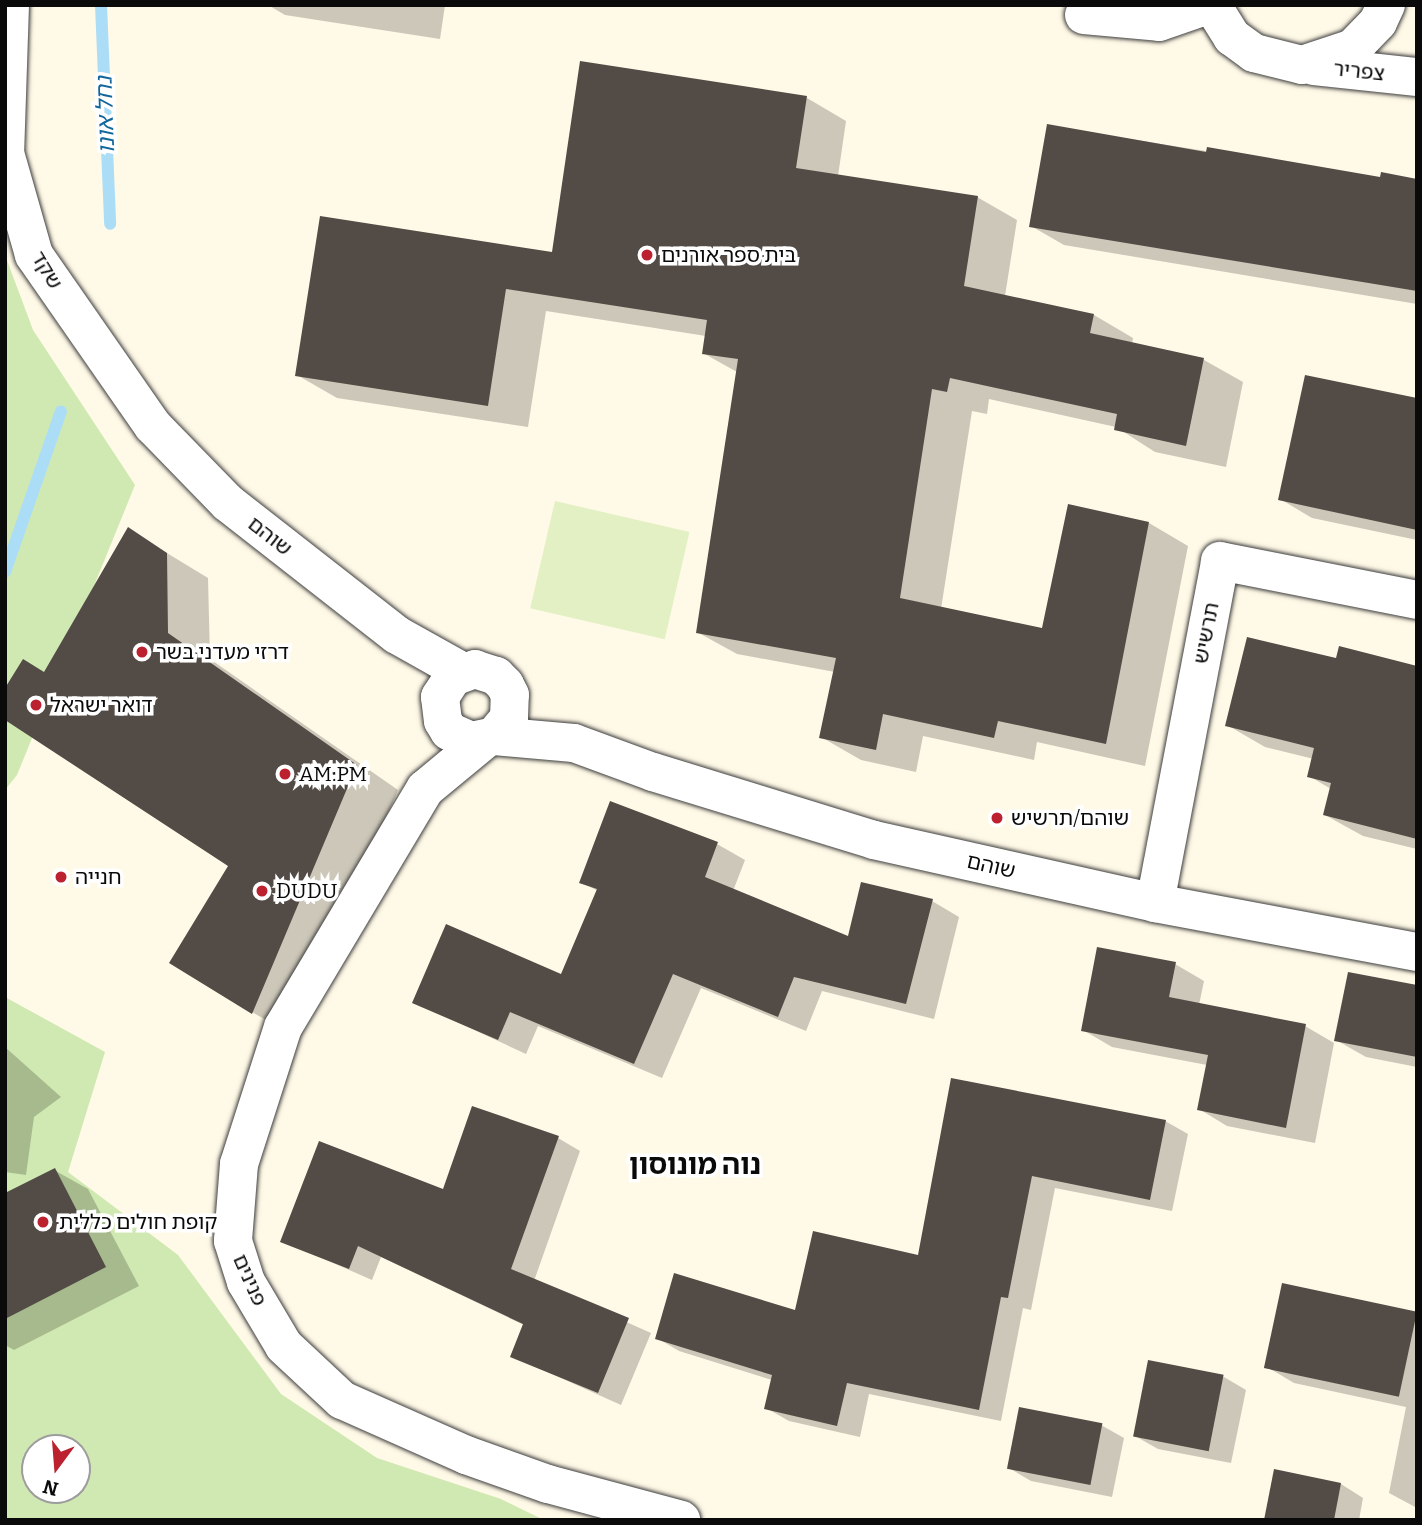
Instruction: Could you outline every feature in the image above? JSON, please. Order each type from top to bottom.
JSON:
[{"type":"street","name":"שקד","points":[[10,5],[5,153],[34,255],[153,426]]},
{"type":"street","points":[[1084,15],[1159,22],[1210,5]]},
{"type":"street","name":"צפריר","points":[[1210,5],[1232,37],[1254,53],[1302,65],[1417,78]]},
{"type":"street","points":[[1302,65],[1353,48],[1373,28],[1386,5]]},
{"type":"street","name":"שוהם","points":[[153,426],[228,503],[397,635],[463,672]]},
{"type":"street","name":"תרשיש","points":[[1155,903],[1220,561],[1417,600]]},
{"type":"street","name":"שוהם","points":[[397,635],[441,715]]},
{"type":"street","points":[[486,671],[505,685],[510,695],[509,718],[488,738],[460,738],[441,715],[445,686],[463,672],[486,671]]},
{"type":"street","name":"שוהם","points":[[510,695],[574,743]]},
{"type":"street","name":"פנינים","points":[[433,778],[441,715]]},
{"type":"street","name":"שוהם","points":[[488,738],[574,743],[874,840],[1155,903],[1417,952]]},
{"type":"street","name":"פנינים","points":[[488,738],[433,778],[390,843],[283,1027],[239,1164],[233,1241],[246,1282],[284,1346],[342,1400],[466,1455],[548,1484],[681,1520]]},
{"type":"green space","points":[[5,255],[33,330],[135,485],[17,775],[5,790]]},
{"type":"green space","points":[[555,501],[689,532],[665,639],[530,608]]},
{"type":"green space","points":[[5,997],[105,1052],[68,1172],[178,1255],[281,1394],[377,1458],[501,1499],[544,1520],[5,1520]]},
{"type":"building","points":[[580,61],[807,96],[796,168],[978,196],[964,286],[1094,314],[1090,333],[1204,358],[1186,446],[1114,430],[1117,414],[950,378],[947,392],[932,389],[900,598],[1042,628],[1068,504],[1149,522],[1106,744],[998,721],[994,738],[883,714],[876,750],[819,738],[836,658],[696,633],[738,359],[702,354],[707,320],[506,289],[488,406],[295,376],[320,216],[552,252]]},
{"type":"building","points":[[1047,124],[1206,152],[1207,147],[1380,177],[1381,172],[1417,179],[1417,291],[1029,227]]},
{"type":"building","points":[[1305,375],[1417,398],[1417,530],[1278,500]]},
{"type":"building","points":[[128,527],[167,553],[168,633],[357,765],[252,1014],[169,963],[228,866],[5,720],[5,688],[23,659],[44,672]]},
{"type":"building","points":[[1247,637],[1336,658],[1339,646],[1417,666],[1417,839],[1323,815],[1331,783],[1307,777],[1314,748],[1225,726]]},
{"type":"building","points":[[610,801],[718,842],[705,877],[848,936],[861,882],[933,899],[906,1004],[794,977],[778,1017],[673,974],[634,1064],[510,1012],[498,1040],[412,1003],[446,924],[561,974],[597,889],[579,883]]},
{"type":"building","points":[[1097,947],[1176,962],[1169,997],[1306,1024],[1286,1128],[1197,1110],[1208,1055],[1081,1031]]},
{"type":"building","points":[[1348,972],[1417,985],[1417,1057],[1334,1041]]},
{"type":"building","points":[[951,1078],[1166,1120],[1150,1200],[1032,1176],[1008,1298],[1001,1297],[979,1410],[847,1383],[837,1426],[764,1409],[772,1375],[655,1339],[674,1273],[795,1310],[813,1231],[918,1255]]},
{"type":"building","points":[[472,1106],[559,1136],[511,1269],[629,1318],[598,1393],[510,1357],[523,1324],[358,1246],[349,1269],[280,1242],[319,1141],[443,1189]]},
{"type":"building","points":[[55,1168],[106,1267],[5,1319],[5,1193]]},
{"type":"building","points":[[1282,1283],[1417,1312],[1399,1397],[1264,1368]]},
{"type":"building","points":[[1148,1360],[1224,1375],[1209,1451],[1133,1437]]},
{"type":"building","points":[[1019,1407],[1102,1423],[1090,1485],[1007,1469]]},
{"type":"building","points":[[1274,1469],[1341,1483],[1334,1520],[1264,1520]]},
{"type":"waterway","name":"נחל אונו","points":[[101,5],[110,224]]},
{"type":"waterway","name":"נחל אונו","points":[[5,572],[61,411]]},
{"type":"place","name":"בית ספר אורנים","points":[[647,255]]},
{"type":"place","name":"דרזי מעדני בשר","points":[[142,652]]},
{"type":"place","name":"דואר ישראל","points":[[36,705]]},
{"type":"place","name":"AM:PM","points":[[285,774]]},
{"type":"place","name":"שוהם/תרשיש","points":[[997,818]]},
{"type":"place","name":"חנייה","points":[[61,877]]},
{"type":"place","name":"DUDU","points":[[262,891]]},
{"type":"place","name":"קופת חולים כללית","points":[[43,1222]]},
{"type":"district","name":"נוה מונוסון","points":[[695,1165]]}]
